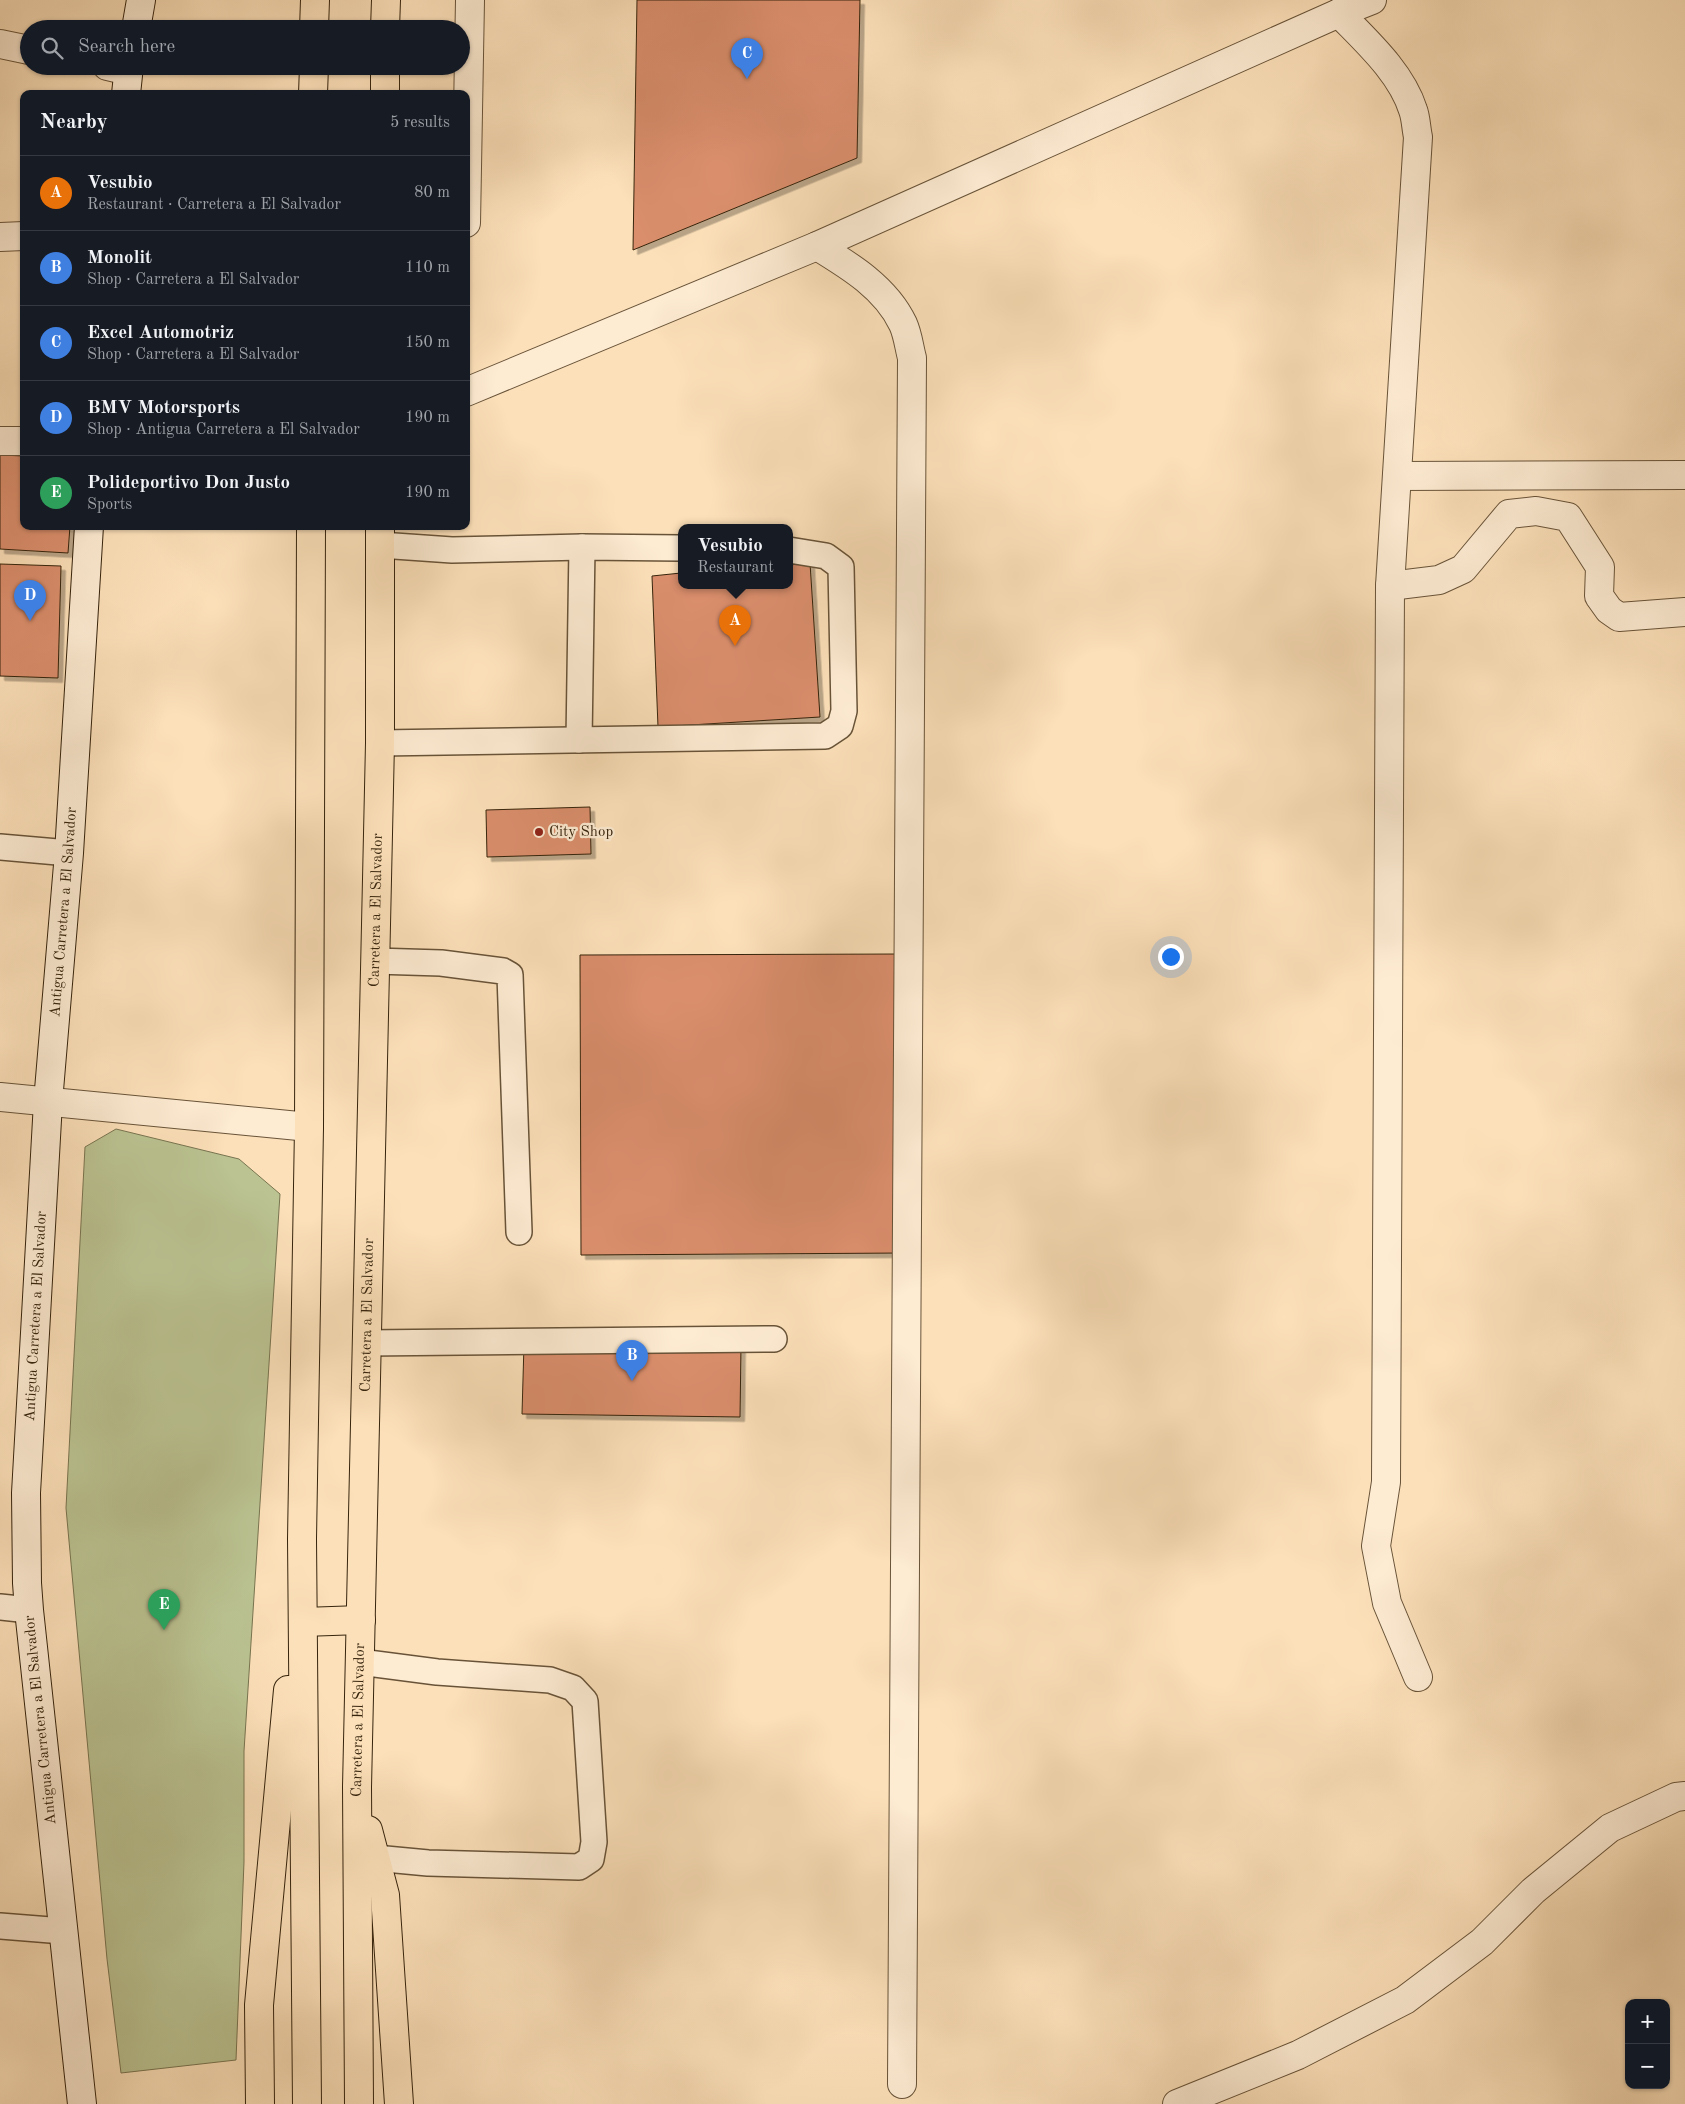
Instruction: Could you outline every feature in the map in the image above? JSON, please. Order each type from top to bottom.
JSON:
[{"type":"highway","points":[[314,20],[315,0]]},
{"type":"highway","points":[[386,0],[386,20]]},
{"type":"highway","points":[[313,90],[314,75]]},
{"type":"highway","points":[[385,75],[385,90]]},
{"type":"highway","points":[[307,2104],[302,1540],[309,1127],[311,530]]},
{"type":"highway","name":"Carretera a El Salvador","points":[[359,2104],[357,1787],[380,743],[380,535]]},
{"type":"highway","points":[[260,2104],[259,2005],[302,1540]]},
{"type":"highway","points":[[303,1622],[361,1620]]},
{"type":"highway","points":[[357,1787],[385,1896],[399,2104]]},
{"type":"street","points":[[138,20],[141,0]]},
{"type":"street","points":[[470,0],[470,20]]},
{"type":"street","points":[[470,390],[817,246],[1372,0]]},
{"type":"street","points":[[1339,13],[1378,54],[1399,82],[1414,110],[1418,137],[1390,586],[1386,1482],[1376,1546],[1387,1603],[1418,1677]]},
{"type":"street","points":[[0,44],[20,48]]},
{"type":"street","points":[[468,90],[469,75]]},
{"type":"street","points":[[0,236],[20,236]]},
{"type":"street","points":[[817,246],[853,268],[887,298],[903,325],[912,358],[902,2084]]},
{"type":"street","points":[[0,441],[20,441]]},
{"type":"street","points":[[1397,476],[1685,475]]},
{"type":"street","points":[[1390,586],[1440,580],[1464,569],[1509,514],[1536,511],[1568,517],[1600,567],[1599,596],[1614,614],[1619,617],[1685,612]]},
{"type":"street","name":"Antigua Carretera a El Salvador","points":[[82,2104],[29,1610],[26,1493],[48,1102],[69,853],[89,530]]},
{"type":"street","points":[[0,1097],[309,1127]]},
{"type":"street","points":[[1177,2104],[1298,2055],[1405,2000],[1482,1942],[1533,1891],[1610,1828],[1676,1797],[1685,1796]]},
{"type":"lane","points":[[380,535],[452,550],[582,547],[678,548]]},
{"type":"lane","points":[[579,740],[582,547]]},
{"type":"lane","points":[[380,743],[826,736],[840,726],[844,711],[841,567],[826,556],[793,551]]},
{"type":"lane","points":[[0,848],[69,853]]},
{"type":"lane","points":[[375,961],[441,963],[503,971],[510,975],[519,1232]]},
{"type":"lane","points":[[367,1343],[774,1339]]},
{"type":"lane","points":[[0,1607],[29,1610]]},
{"type":"lane","points":[[360,1662],[437,1672],[550,1680],[573,1688],[585,1701],[594,1842],[591,1859],[579,1866],[428,1863],[375,1858]]},
{"type":"lane","points":[[0,1926],[63,1931]]},
{"type":"green space","points":[[116,1129],[239,1159],[280,1194],[244,1751],[244,1862],[236,2060],[121,2073],[107,1959],[66,1508],[85,1147]]},
{"type":"building","points":[[637,0],[860,0],[857,158],[633,250]]},
{"type":"building","points":[[0,455],[20,456],[20,530],[70,530],[68,553],[0,549]]},
{"type":"building","points":[[810,563],[820,717],[658,727],[652,576],[678,573],[678,589],[793,589],[793,565]]},
{"type":"building","points":[[0,564],[61,566],[58,678],[0,676]]},
{"type":"building","name":"City Shop","points":[[590,807],[591,854],[487,857],[486,810]]},
{"type":"building","points":[[902,954],[904,1253],[581,1255],[580,955]]},
{"type":"building","points":[[524,1344],[741,1347],[740,1417],[522,1414]]},
{"type":"place","name":"Excel Automotriz","points":[[747,79]]},
{"type":"place","name":"BMV Motorsports","points":[[30,621]]},
{"type":"place","name":"Vesubio","points":[[735,646]]},
{"type":"place","name":"City Shop","points":[[539,832]]},
{"type":"place","name":"Monolit","points":[[632,1381]]},
{"type":"place","name":"Polideportivo Don Justo","points":[[164,1630]]}]
